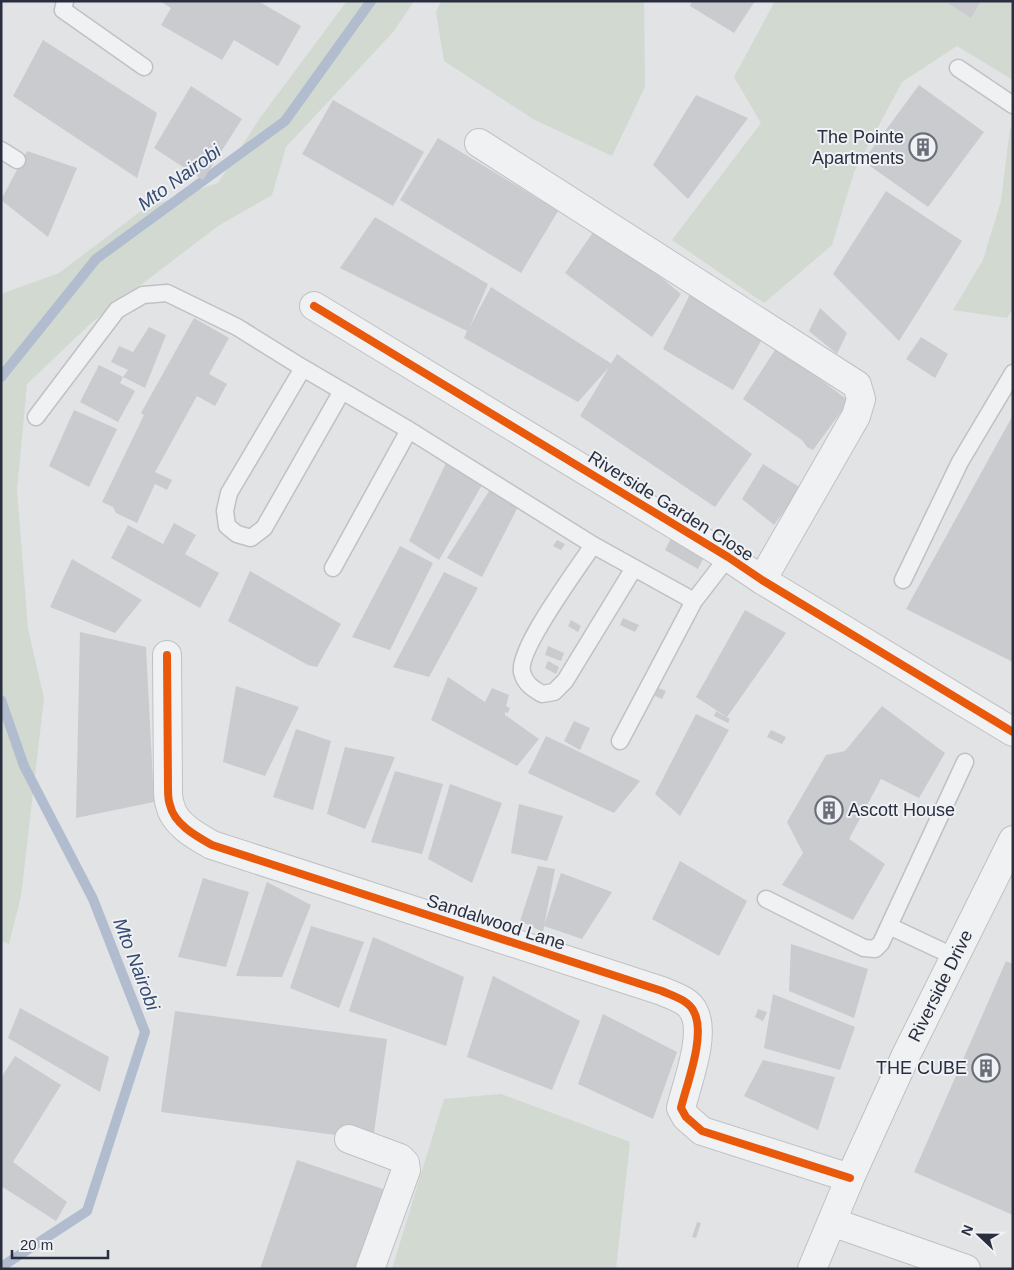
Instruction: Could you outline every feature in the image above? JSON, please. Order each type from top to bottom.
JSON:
[{"type":"street","name":"Riverside Garden Close","points":[[479,143],[857,385],[862,399],[856,416],[762,580]]},
{"type":"street","name":"Riverside Garden Close","points":[[314,306],[728,556],[762,580],[1013,732]]},
{"type":"street","name":"Sandalwood Lane","points":[[167,655],[168,789],[170,806],[177,818],[190,832],[212,846],[662,991],[685,1001],[694,1011],[699,1039],[681,1108],[686,1117],[702,1131],[850,1178]]},
{"type":"street","name":"Riverside Drive","points":[[812,1269],[850,1178],[906,1056],[1011,847]]},
{"type":"street","points":[[349,1139],[400,1158],[405,1163],[406,1170],[370,1269]]},
{"type":"street","points":[[832,1222],[966,1269]]},
{"type":"lane","points":[[65,1],[63,10],[144,67]]},
{"type":"lane","points":[[958,68],[1013,105]]},
{"type":"lane","points":[[1,150],[17,160]]},
{"type":"lane","points":[[36,416],[117,310],[143,295],[167,293],[237,327],[302,368],[409,430],[593,545],[694,601]]},
{"type":"lane","points":[[302,368],[229,494],[225,511],[227,526],[237,534],[251,538],[264,528],[342,391]]},
{"type":"lane","points":[[902,580],[960,462],[1013,373]]},
{"type":"lane","points":[[333,568],[409,430]]},
{"type":"lane","points":[[593,545],[538,627],[525,654],[522,670],[527,684],[542,694],[554,692],[565,681],[634,568]]},
{"type":"lane","points":[[620,741],[694,601],[728,556]]},
{"type":"lane","points":[[766,899],[864,948],[872,950],[878,946],[965,762]]},
{"type":"lane","points":[[889,926],[955,957]]},
{"type":"shaded area","points":[[347,1],[414,1],[394,31],[286,147],[272,195],[218,226],[91,323],[27,384],[17,490],[28,629],[44,698],[21,896],[9,944],[1,941],[1,294],[59,273],[145,208],[218,183],[260,118]]},
{"type":"shaded area","points":[[441,1],[644,1],[645,87],[612,156],[533,119],[444,61],[436,12]]},
{"type":"shaded area","points":[[775,1],[1013,1],[1013,80],[957,46],[902,82],[854,172],[832,245],[764,303],[672,240],[761,123],[734,77]]},
{"type":"shaded area","points":[[1013,125],[1013,308],[1007,318],[953,310],[983,260],[1001,201],[1010,128]]},
{"type":"shaded area","points":[[501,1094],[630,1142],[616,1269],[392,1269],[444,1099]]},
{"type":"building","points":[[160,1],[258,1],[301,26],[278,66],[234,40],[222,60],[161,25],[171,8]]},
{"type":"building","points":[[692,1],[755,1],[734,33],[690,6]]},
{"type":"building","points":[[945,1],[981,1],[971,18]]},
{"type":"building","points":[[43,40],[157,113],[137,178],[13,96]]},
{"type":"building","name":"The Pointe Apartments","points":[[919,85],[984,132],[928,207],[863,161]]},
{"type":"building","points":[[191,86],[242,119],[203,180],[154,148]]},
{"type":"building","points":[[696,95],[748,118],[688,199],[653,165]]},
{"type":"building","points":[[333,100],[424,152],[393,206],[302,154]]},
{"type":"building","points":[[438,138],[558,211],[521,273],[400,200]]},
{"type":"building","points":[[27,151],[77,168],[48,237],[1,200]]},
{"type":"building","points":[[886,191],[962,241],[899,341],[833,274]]},
{"type":"building","points":[[375,217],[488,284],[469,328],[491,287],[612,364],[578,402],[464,338],[467,331],[340,268]]},
{"type":"building","points":[[598,225],[681,294],[652,337],[565,273]]},
{"type":"building","points":[[692,290],[764,336],[733,390],[663,349]]},
{"type":"building","points":[[820,308],[847,333],[837,354],[809,331]]},
{"type":"building","points":[[194,318],[229,338],[209,374],[227,384],[215,406],[197,396],[155,472],[172,480],[167,490],[155,484],[137,523],[116,513],[113,507],[102,502],[144,415],[141,413]]},
{"type":"building","points":[[149,327],[166,335],[145,388],[123,377],[128,370],[111,362],[119,346],[133,352]]},
{"type":"building","points":[[921,337],[948,354],[935,378],[906,359]]},
{"type":"building","points":[[777,347],[849,401],[813,450],[807,447],[802,440],[743,399]]},
{"type":"building","points":[[617,354],[752,454],[715,507],[580,416]]},
{"type":"building","points":[[99,365],[123,377],[120,383],[135,391],[118,422],[80,402]]},
{"type":"building","points":[[74,410],[117,429],[89,487],[49,466]]},
{"type":"building","points":[[1013,415],[1013,662],[906,609]]},
{"type":"building","points":[[446,463],[486,478],[439,560],[409,541]]},
{"type":"building","points":[[763,464],[801,488],[774,525],[742,499]]},
{"type":"building","points":[[491,488],[521,501],[482,577],[447,558]]},
{"type":"building","points":[[174,523],[196,535],[185,554],[219,573],[200,608],[111,558],[128,525],[163,544]]},
{"type":"building","points":[[677,526],[708,549],[698,569],[665,550]]},
{"type":"building","points":[[557,540],[565,544],[561,550],[553,546]]},
{"type":"building","points":[[400,546],[433,563],[390,650],[352,637]]},
{"type":"building","points":[[72,559],[142,600],[115,633],[50,607]]},
{"type":"building","points":[[250,571],[341,624],[317,667],[308,665],[228,621]]},
{"type":"building","points":[[444,572],[478,588],[429,677],[393,667]]},
{"type":"building","points":[[745,610],[786,633],[727,717],[696,697]]},
{"type":"building","points":[[623,618],[639,625],[635,632],[620,625]]},
{"type":"building","points":[[571,620],[581,626],[578,632],[568,626]]},
{"type":"building","points":[[80,632],[146,647],[154,802],[76,818]]},
{"type":"building","points":[[548,646],[564,653],[561,661],[545,655]]},
{"type":"building","points":[[548,661],[559,667],[556,674],[545,668]]},
{"type":"building","points":[[448,677],[485,702],[492,688],[509,695],[506,706],[510,708],[508,713],[505,712],[505,715],[539,739],[517,766],[431,720]]},
{"type":"building","points":[[236,686],[299,707],[265,776],[223,762]]},
{"type":"building","points":[[658,688],[666,691],[662,699],[655,696]]},
{"type":"building","name":"Ascott House","points":[[882,706],[945,753],[919,798],[881,779],[849,839],[885,864],[853,920],[782,885],[803,853],[787,822],[826,755],[845,751]]},
{"type":"building","points":[[716,711],[730,719],[728,723],[714,716]]},
{"type":"building","points":[[696,714],[729,730],[680,816],[655,794]]},
{"type":"building","points":[[574,721],[590,728],[580,750],[564,741]]},
{"type":"building","points":[[296,729],[331,741],[313,810],[273,797]]},
{"type":"building","points":[[771,730],[786,737],[782,744],[767,737]]},
{"type":"building","points":[[546,736],[640,781],[614,813],[528,773]]},
{"type":"building","points":[[345,747],[395,757],[365,829],[327,814]]},
{"type":"building","points":[[395,771],[443,784],[422,854],[371,842]]},
{"type":"building","points":[[450,784],[502,803],[472,883],[428,859]]},
{"type":"building","points":[[519,804],[563,816],[547,861],[511,853]]},
{"type":"building","points":[[680,861],[747,901],[719,956],[652,919]]},
{"type":"building","points":[[538,866],[555,869],[543,932],[520,921]]},
{"type":"building","points":[[561,873],[612,892],[582,939],[544,926]]},
{"type":"building","points":[[203,878],[249,892],[226,967],[178,957]]},
{"type":"building","points":[[267,882],[311,905],[282,977],[236,976]]},
{"type":"building","points":[[311,926],[364,942],[339,1008],[290,988]]},
{"type":"building","points":[[373,937],[464,977],[446,1046],[349,1011]]},
{"type":"building","points":[[791,944],[868,969],[854,1018],[789,991]]},
{"type":"building","name":"THE CUBE","points":[[1006,961],[1013,964],[1013,1215],[914,1172]]},
{"type":"building","points":[[493,976],[580,1021],[552,1090],[467,1057]]},
{"type":"building","points":[[773,994],[855,1027],[840,1070],[764,1048]]},
{"type":"building","points":[[20,1008],[109,1057],[100,1092],[8,1038]]},
{"type":"building","points":[[758,1009],[767,1012],[763,1021],[755,1017]]},
{"type":"building","points":[[175,1011],[387,1039],[373,1140],[161,1112]]},
{"type":"building","points":[[603,1014],[677,1052],[653,1119],[578,1084]]},
{"type":"building","points":[[15,1056],[61,1085],[13,1162],[67,1202],[56,1221],[1,1186],[1,1078]]},
{"type":"building","points":[[763,1060],[835,1077],[818,1130],[744,1096]]},
{"type":"building","points":[[297,1160],[392,1192],[366,1269],[260,1269]]},
{"type":"building","points":[[697,1222],[701,1223],[696,1238],[692,1237]]},
{"type":"waterway","name":"Mto Nairobi","points":[[1,377],[96,259],[285,121],[371,1]]},
{"type":"waterway","name":"Mto Nairobi","points":[[1,700],[24,766],[93,899],[145,1032],[87,1211],[1,1267]]},
{"type":"cycle path","points":[[314,306],[1013,732]]},
{"type":"cycle path","points":[[167,655],[168,797],[172,812],[186,829],[212,845],[662,991],[680,999],[692,1008],[697,1022],[698,1033],[697,1046],[681,1108],[686,1117],[702,1131],[850,1178]]},
{"type":"place","name":"The Pointe Apartments","points":[[923,147]]},
{"type":"place","name":"Ascott House","points":[[829,810]]},
{"type":"place","name":"THE CUBE","points":[[986,1068]]}]
